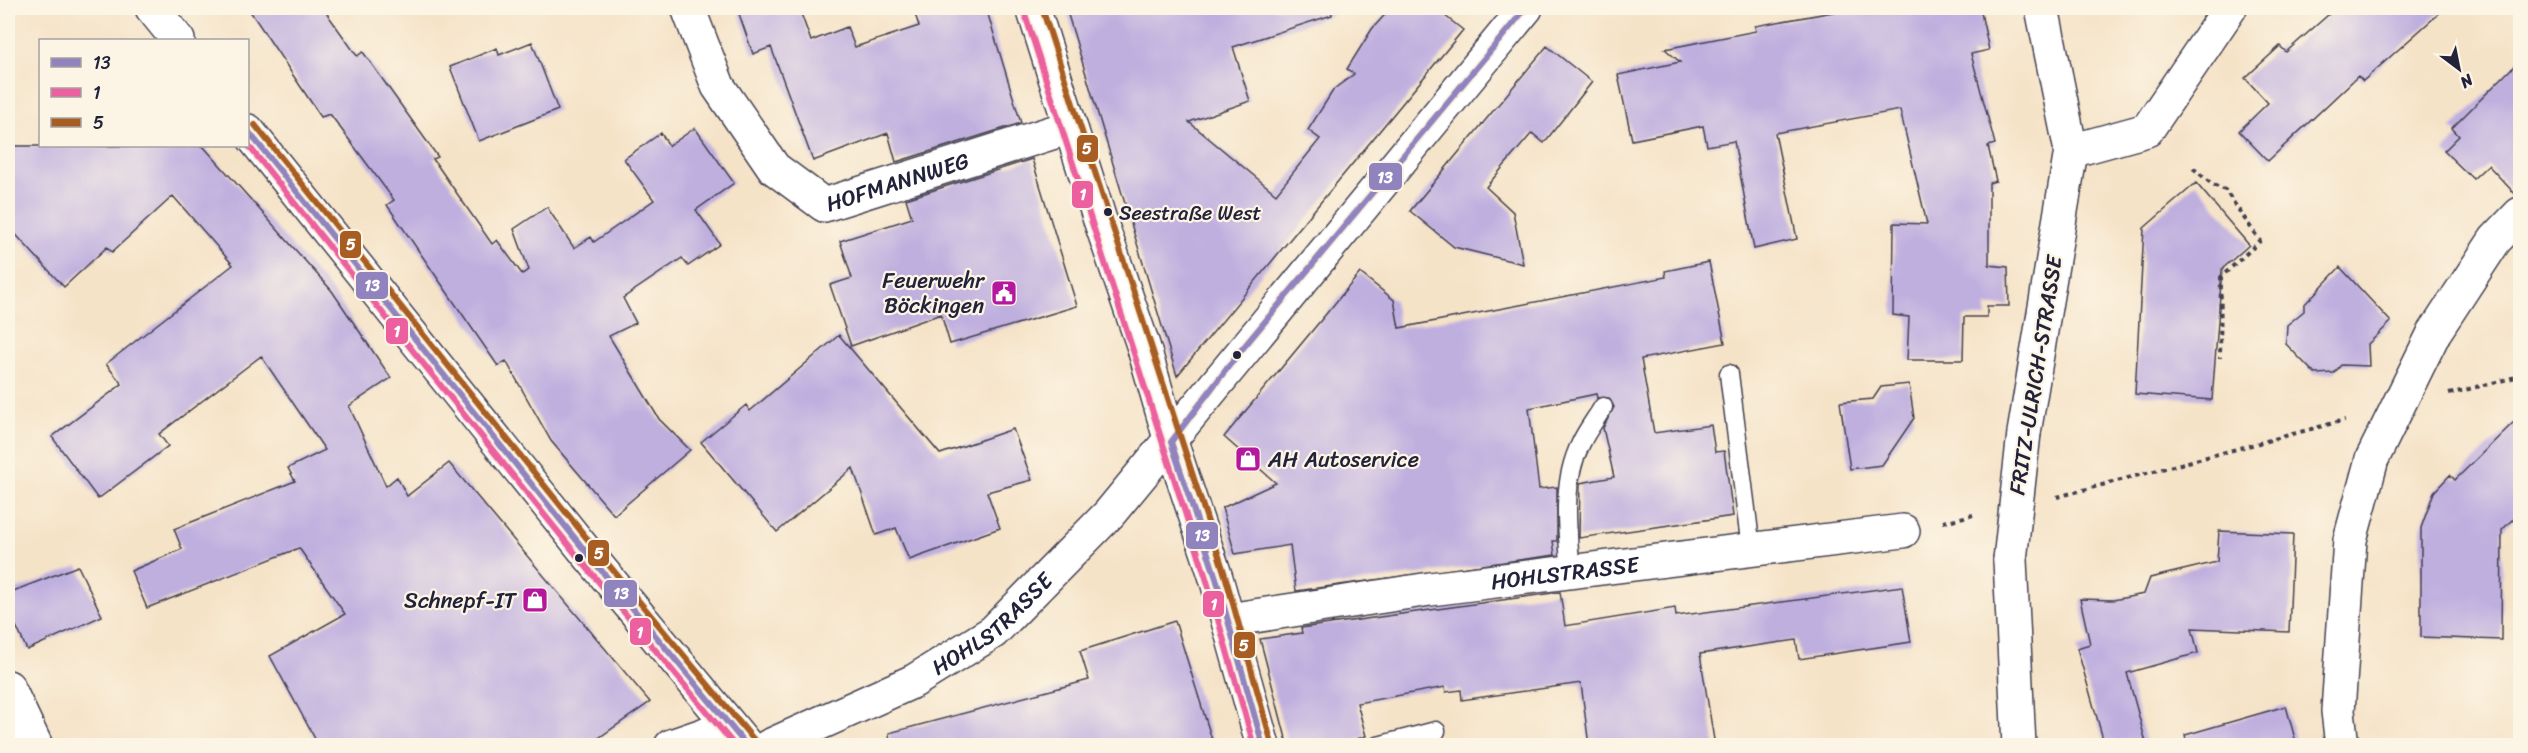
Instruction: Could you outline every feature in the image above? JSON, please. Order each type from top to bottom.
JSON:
[{"type":"street","name":"HOFMANNWEG","points":[[688,8],[718,86],[774,168],[824,205],[1070,128]]},
{"type":"street","points":[[1034,8],[1070,128],[1143,345],[1171,442],[1228,620],[1263,746]]},
{"type":"street","name":"HOHLSTRASSE","points":[[769,746],[914,681],[993,632],[1109,514],[1171,442],[1238,354],[1526,8]]},
{"type":"street","name":"FRITZ-ULRICH-STRASSE","points":[[2019,746],[2010,560],[2024,433],[2071,151],[2042,8]]},
{"type":"street","points":[[2071,151],[2147,130],[2230,8]]},
{"type":"street","points":[[249,132],[738,736]]},
{"type":"street","points":[[2342,746],[2337,711],[2350,540],[2372,459],[2434,333],[2495,240],[2520,214]]},
{"type":"street","name":"HOHLSTRASSE","points":[[1228,620],[1571,571],[1903,531]]},
{"type":"street","points":[[8,687],[36,746]]},
{"type":"street","points":[[671,746],[738,736]]},
{"type":"lane","points":[[1729,374],[1751,549]]},
{"type":"lane","points":[[1571,571],[1567,533],[1568,489],[1580,444],[1603,407]]},
{"type":"lane","points":[[1378,746],[1436,731]]},
{"type":"path","points":[[2193,168],[2213,185],[2225,190],[2260,241],[2221,277],[2220,358]]},
{"type":"path","points":[[2440,396],[2520,376]]},
{"type":"path","points":[[2055,498],[2348,420]]},
{"type":"path","points":[[1903,531],[1985,513]]},
{"type":"building","points":[[248,8],[323,8],[357,56],[363,52],[438,157],[433,159],[492,244],[497,240],[522,274],[529,270],[514,229],[547,207],[574,248],[591,237],[594,242],[654,200],[624,159],[661,133],[669,146],[695,128],[734,183],[696,210],[720,244],[688,266],[682,258],[623,298],[636,323],[609,336],[659,419],[690,450],[614,515],[551,441],[506,361],[498,366],[387,205],[394,200],[330,114],[321,117]]},
{"type":"building","points":[[737,8],[799,8],[811,41],[847,27],[855,47],[919,26],[913,8],[986,8],[1021,123],[896,162],[888,133],[813,161],[771,47],[753,54]]},
{"type":"building","points":[[1066,8],[1331,8],[1332,15],[1233,47],[1250,101],[1189,122],[1276,194],[1320,139],[1308,130],[1334,89],[1354,74],[1347,69],[1372,29],[1391,8],[1435,8],[1463,30],[1177,376]]},
{"type":"building","points":[[1855,8],[1980,8],[1989,50],[1971,54],[1995,144],[1988,146],[1996,181],[1989,183],[1989,265],[2008,267],[2009,306],[1987,306],[1987,317],[1964,317],[1963,360],[1907,360],[1909,317],[1893,315],[1894,223],[1927,224],[1900,110],[1775,133],[1797,239],[1754,249],[1734,141],[1707,146],[1703,126],[1632,140],[1618,75],[1680,62],[1665,49],[1756,31],[1755,26]]},
{"type":"building","points":[[2336,8],[2445,8],[2363,81],[2358,76],[2268,161],[2239,131],[2268,103],[2245,78],[2280,46],[2286,52]]},
{"type":"building","points":[[532,42],[558,110],[479,141],[450,67],[497,48],[499,55]]},
{"type":"building","points":[[1547,46],[1592,82],[1544,143],[1532,133],[1486,187],[1513,212],[1523,264],[1454,247],[1410,211]]},
{"type":"building","points":[[2520,60],[2520,196],[2517,196],[2488,165],[2473,179],[2444,151],[2459,136],[2452,128]]},
{"type":"building","points":[[8,146],[204,147],[332,291],[391,378],[349,406],[386,486],[397,477],[407,496],[449,463],[650,702],[587,746],[319,746],[270,656],[345,614],[299,548],[147,608],[131,571],[182,549],[174,529],[295,481],[288,468],[325,450],[261,356],[159,434],[168,446],[98,499],[52,437],[122,384],[106,364],[233,265],[173,196],[112,252],[107,247],[64,287],[8,226]]},
{"type":"building","points":[[1032,159],[1077,306],[950,344],[941,314],[851,346],[830,285],[852,278],[840,241],[912,218],[906,199]]},
{"type":"building","points":[[2196,183],[2249,245],[2222,269],[2212,400],[2135,394],[2144,228]]},
{"type":"building","points":[[1709,262],[1725,343],[1641,359],[1654,433],[1711,425],[1715,452],[1724,451],[1733,516],[1579,538],[1580,483],[1614,477],[1603,428],[1614,407],[1609,398],[1597,398],[1596,394],[1529,408],[1539,489],[1557,487],[1557,541],[1553,541],[1555,555],[1296,591],[1290,545],[1235,554],[1222,508],[1276,483],[1224,437],[1360,273],[1394,300],[1399,328],[1666,277],[1665,271]]},
{"type":"building","points":[[2340,267],[2391,322],[2368,344],[2369,366],[2341,365],[2334,373],[2315,374],[2286,344],[2287,325],[2304,311],[2304,305]]},
{"type":"building","points":[[839,335],[940,454],[1013,429],[1032,480],[987,492],[1000,528],[909,560],[896,528],[876,535],[853,468],[777,532],[701,442],[746,405],[750,411]]},
{"type":"building","points":[[1909,384],[1914,418],[1882,465],[1850,469],[1840,402],[1873,399],[1881,387]]},
{"type":"building","points":[[2520,416],[2520,512],[2502,530],[2501,640],[2421,637],[2421,528],[2434,492],[2450,475],[2455,480]]},
{"type":"building","points":[[2219,531],[2293,534],[2289,632],[2192,628],[2198,653],[2127,673],[2147,746],[2105,746],[2077,648],[2090,644],[2080,599],[2113,600],[2144,594],[2150,578],[2217,562]]},
{"type":"building","points":[[78,566],[102,616],[27,650],[8,608],[8,593]]},
{"type":"building","points":[[1902,586],[1911,642],[1799,659],[1796,640],[1700,654],[1715,746],[1589,746],[1581,683],[1462,700],[1461,690],[1446,692],[1445,687],[1357,703],[1366,736],[1336,746],[1288,746],[1260,639],[1302,633],[1301,628],[1560,592],[1565,626],[1675,608],[1676,616]]},
{"type":"building","points":[[1175,621],[1214,746],[890,746],[889,733],[1089,680],[1080,651]]},
{"type":"building","points":[[2286,706],[2297,746],[2187,746],[2185,735]]},
{"type":"transit line","name":"5","points":[[1042,8],[1225,575],[1272,744]]},
{"type":"transit line","name":"13","points":[[1263,746],[1216,578],[1171,442],[1238,354],[1526,8]]},
{"type":"transit line","name":"1","points":[[1024,11],[1207,581],[1254,746]]},
{"type":"transit line","name":"5","points":[[255,125],[593,546],[754,740]]},
{"type":"transit line","name":"13","points":[[249,132],[586,552],[747,746]]},
{"type":"transit line","name":"1","points":[[249,146],[579,558],[735,746]]},
{"type":"place","name":"Seestraße West","points":[[1108,212]]},
{"type":"place","name":"Feuerwehr Böckingen","points":[[1004,293]]},
{"type":"place","name":"AH Autoservice","points":[[1248,459]]},
{"type":"place","name":"Schnepf-IT","points":[[535,600]]}]
